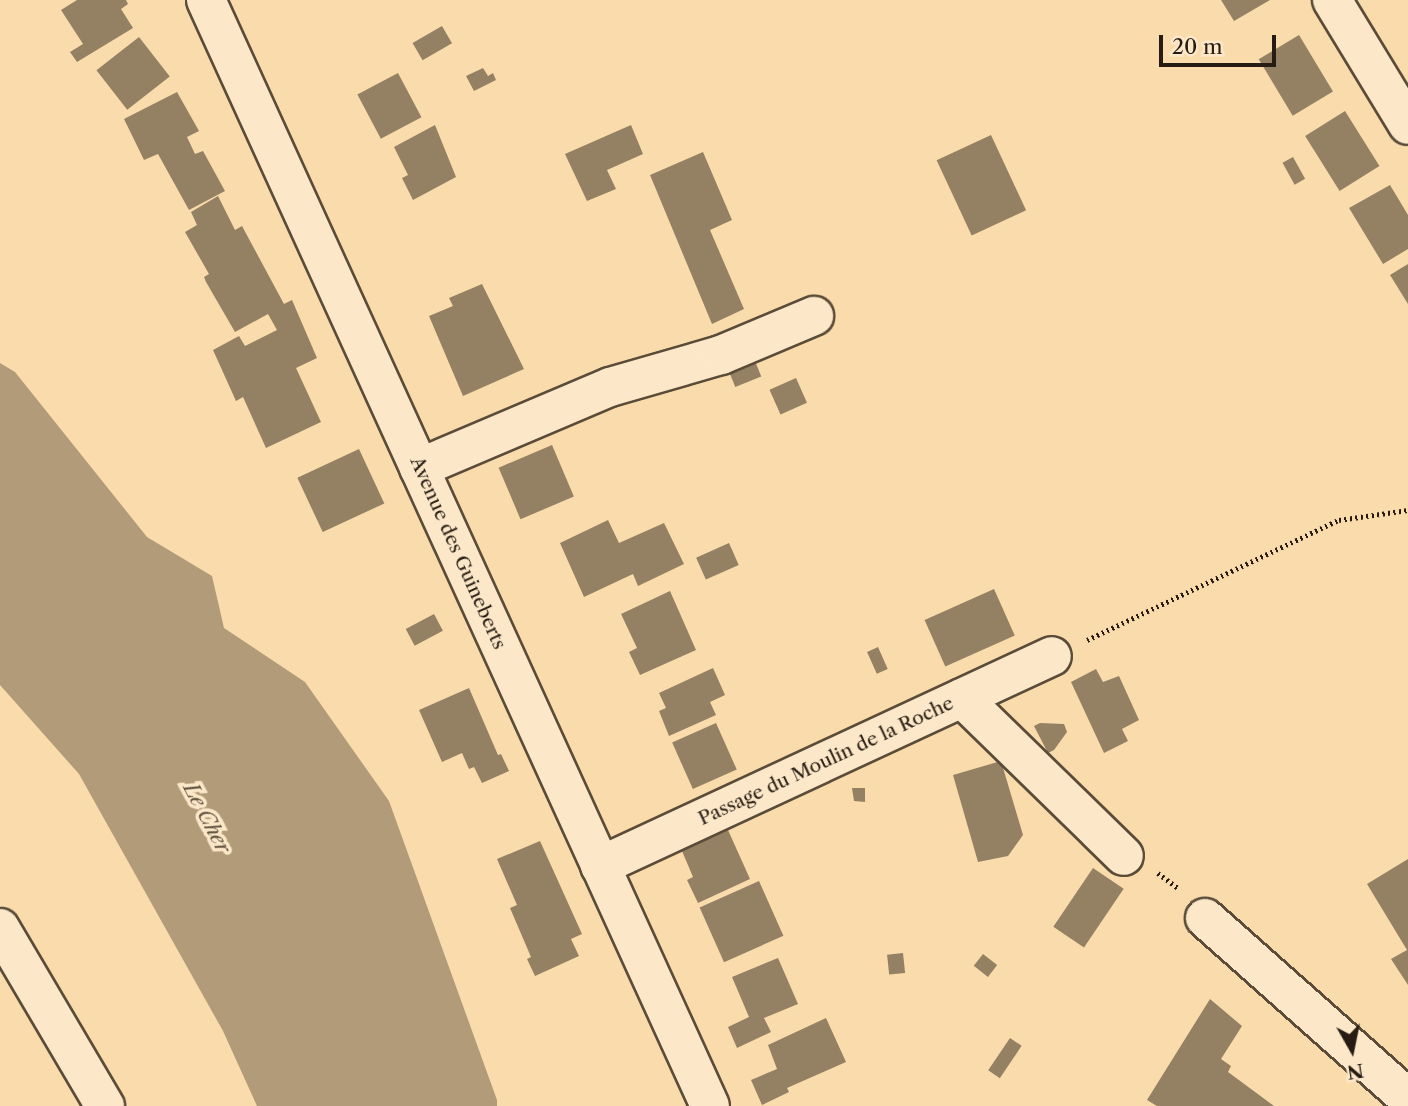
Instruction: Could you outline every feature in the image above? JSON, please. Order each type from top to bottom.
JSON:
[{"type":"street","name":"Avenue des Guineberts","points":[[206,0],[710,1106]]},
{"type":"street","points":[[1332,0],[1408,125]]},
{"type":"street","points":[[419,468],[610,387],[721,355],[814,316]]},
{"type":"street","name":"Passage du Moulin de la Roche","points":[[600,866],[1052,656]]},
{"type":"street","points":[[962,698],[1124,856]]},
{"type":"street","points":[[1205,918],[1408,1098]]},
{"type":"street","points":[[0,928],[105,1106]]},
{"type":"path","points":[[1052,656],[1339,520],[1408,510]]},
{"type":"path","points":[[1124,856],[1172,881],[1205,918]]},
{"type":"water","name":"Le Cher","points":[[0,363],[15,372],[147,537],[212,576],[224,628],[305,682],[389,801],[497,1106],[257,1106],[223,1031],[79,774],[0,685]]},
{"type":"building","points":[[77,0],[126,0],[128,4],[121,9],[133,28],[77,62],[70,52],[83,44],[61,10]]},
{"type":"building","points":[[1221,0],[1270,0],[1234,21]]},
{"type":"building","points":[[442,26],[452,43],[423,60],[413,43]]},
{"type":"building","points":[[1299,35],[1333,92],[1293,116],[1259,59]]},
{"type":"building","points":[[139,37],[170,76],[127,110],[96,70]]},
{"type":"building","points":[[483,68],[488,76],[493,73],[496,80],[474,91],[466,76]]},
{"type":"building","points":[[398,73],[421,117],[381,139],[357,95]]},
{"type":"building","points":[[177,92],[199,131],[187,137],[195,154],[203,151],[225,191],[189,210],[158,154],[144,160],[124,119]]},
{"type":"building","points":[[1345,111],[1379,166],[1340,191],[1305,136]]},
{"type":"building","points":[[435,125],[456,177],[413,200],[402,178],[408,175],[394,147]]},
{"type":"building","points":[[631,125],[643,154],[607,170],[616,189],[587,201],[565,154]]},
{"type":"building","points":[[991,135],[1026,210],[972,236],[937,160]]},
{"type":"building","points":[[703,152],[732,220],[710,230],[744,309],[712,324],[650,175]]},
{"type":"building","points":[[1293,157],[1305,179],[1295,185],[1283,163]]},
{"type":"building","points":[[1390,185],[1408,215],[1408,249],[1383,264],[1349,208]]},
{"type":"building","points":[[218,196],[235,230],[242,226],[284,304],[292,300],[317,358],[296,368],[321,422],[266,448],[243,397],[236,401],[213,350],[239,336],[245,346],[277,330],[268,314],[235,332],[206,282],[204,277],[209,274],[185,232],[197,225],[191,212]]},
{"type":"building","points":[[1408,264],[1408,304],[1390,275]]},
{"type":"building","points":[[482,284],[524,369],[463,396],[429,316],[453,306],[449,298]]},
{"type":"building","points":[[753,356],[761,376],[735,387],[727,366]]},
{"type":"building","points":[[796,378],[807,403],[780,414],[770,390]]},
{"type":"building","points":[[552,445],[574,497],[520,519],[499,468]]},
{"type":"building","points":[[359,449],[384,503],[323,532],[297,478]]},
{"type":"building","points":[[608,520],[619,543],[664,523],[684,564],[638,586],[633,574],[584,597],[560,543]]},
{"type":"building","points":[[729,543],[739,565],[706,580],[696,558]]},
{"type":"building","points":[[994,589],[1015,636],[945,667],[925,620]]},
{"type":"building","points":[[670,591],[696,650],[640,675],[629,652],[637,648],[621,614]]},
{"type":"building","points":[[434,614],[443,631],[415,646],[406,629]]},
{"type":"building","points":[[878,647],[888,669],[877,674],[867,652]]},
{"type":"building","points":[[713,668],[725,695],[710,702],[716,715],[669,736],[659,711],[666,708],[659,693]]},
{"type":"building","points":[[1096,669],[1103,682],[1119,676],[1139,720],[1122,729],[1128,741],[1104,753],[1071,682]]},
{"type":"building","points":[[469,688],[498,755],[501,754],[509,771],[482,783],[474,767],[469,769],[462,753],[442,762],[419,710]]},
{"type":"building","points":[[716,723],[737,770],[693,789],[672,743]]},
{"type":"building","points":[[1040,723],[1064,724],[1067,732],[1054,750],[1048,753],[1034,726]]},
{"type":"building","points":[[1001,761],[1023,835],[1008,856],[978,862],[953,775]]},
{"type":"building","points":[[852,788],[865,788],[865,802],[854,801]]},
{"type":"building","points":[[728,830],[750,879],[698,903],[687,880],[693,877],[682,851]]},
{"type":"building","points":[[540,841],[582,934],[571,939],[579,956],[535,976],[527,959],[531,957],[510,908],[517,905],[497,859]]},
{"type":"building","points":[[1408,859],[1408,985],[1391,959],[1407,950],[1367,884]]},
{"type":"building","points":[[1093,868],[1124,889],[1084,948],[1053,927]]},
{"type":"building","points":[[759,881],[783,936],[724,962],[700,907]]},
{"type":"building","points":[[903,953],[905,973],[889,975],[887,955]]},
{"type":"building","points":[[983,954],[997,965],[988,977],[974,966]]},
{"type":"building","points":[[778,958],[798,1004],[764,1018],[771,1032],[737,1048],[728,1027],[749,1017],[732,977]]},
{"type":"building","points":[[1210,999],[1242,1026],[1221,1059],[1231,1066],[1228,1072],[1274,1106],[1157,1106],[1147,1100]]},
{"type":"building","points":[[826,1018],[846,1062],[787,1088],[789,1092],[762,1105],[751,1080],[777,1069],[768,1045]]},
{"type":"building","points":[[1010,1038],[1022,1046],[1000,1078],[988,1070]]}]
